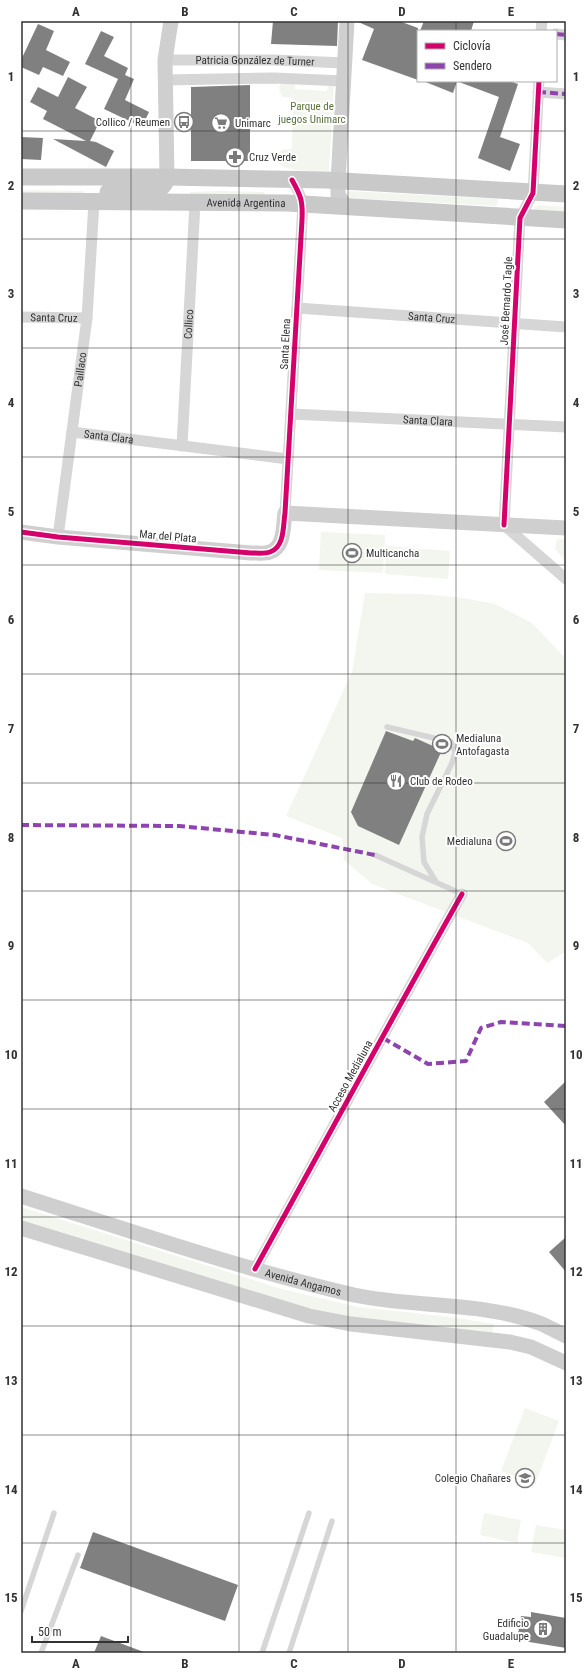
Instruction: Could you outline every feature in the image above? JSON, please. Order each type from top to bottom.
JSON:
[{"type":"main road","points":[[94,202],[97,197],[106,193],[161,188],[168,177],[165,60],[171,21]]},
{"type":"main road","points":[[346,206],[338,195],[338,181],[347,21]]},
{"type":"main road","points":[[21,177],[168,177],[338,181],[566,194]]},
{"type":"main road","name":"Avenida Argentina","points":[[21,202],[303,204],[566,220]]},
{"type":"main road","points":[[285,513],[566,528]]},
{"type":"main road","name":"Mar del Plata","points":[[21,532],[58,537],[251,553],[269,552],[275,549],[281,540],[285,513]]},
{"type":"main road","name":"Avenida Angamos","points":[[21,1196],[255,1269],[356,1295],[394,1301],[473,1309],[509,1315],[542,1324],[566,1336]]},
{"type":"main road","points":[[21,1228],[309,1316],[351,1324],[510,1342],[531,1347],[566,1363]]},
{"type":"street","name":"Patricia González de Turner","points":[[165,60],[273,60],[345,63]]},
{"type":"street","name":"Patricia González de Turner","points":[[165,80],[274,78],[344,81]]},
{"type":"street","points":[[538,87],[566,94]]},
{"type":"street","name":"José Bernardo Tagle","points":[[504,525],[520,218],[533,193],[538,87]]},
{"type":"street","name":"Santa Elena","points":[[285,513],[303,204],[292,180]]},
{"type":"street","name":"Paillaco","points":[[58,537],[87,318],[94,202]]},
{"type":"street","name":"Collico","points":[[182,446],[195,203]]},
{"type":"street","name":"Santa Cruz","points":[[297,308],[566,327]]},
{"type":"street","name":"Santa Cruz","points":[[21,317],[87,318]]},
{"type":"street","name":"Santa Clara","points":[[291,414],[566,427]]},
{"type":"street","name":"Santa Clara","points":[[72,432],[288,459]]},
{"type":"street","points":[[504,525],[566,579]]},
{"type":"street","name":"Acceso Medialuna","points":[[255,1269],[462,894]]},
{"type":"lane","points":[[388,727],[451,742],[455,752],[452,763],[427,814],[422,837],[424,862],[435,880]]},
{"type":"lane","points":[[375,855],[435,880],[462,894]]},
{"type":"lane","points":[[21,1611],[54,1513]]},
{"type":"lane","points":[[262,1653],[309,1513]]},
{"type":"lane","points":[[289,1653],[332,1520]]},
{"type":"lane","points":[[41,1653],[78,1555]]},
{"type":"lane","points":[[21,1588],[27,1592]]},
{"type":"green space","name":"Parque de juegos Unimarc","points":[[295,81],[295,89],[327,91],[328,83],[334,83],[329,171],[295,170],[282,166],[277,162],[277,154],[282,150],[292,149],[293,98],[282,97],[279,88],[281,82]]},
{"type":"green space","points":[[21,190],[83,191],[85,196],[21,197]]},
{"type":"green space","points":[[349,191],[498,199],[497,206],[348,198]]},
{"type":"green space","points":[[190,192],[264,192],[264,200],[190,199]]},
{"type":"green space","points":[[539,205],[566,207],[566,214],[534,210],[535,207]]},
{"type":"green space","name":"Multicancha","points":[[321,532],[385,535],[383,573],[319,570]]},
{"type":"green space","points":[[557,539],[566,539],[566,562],[555,549]]},
{"type":"green space","name":"Multicancha","points":[[386,546],[450,551],[448,579],[385,574]]},
{"type":"green space","name":"Medialuna Antofagasta","points":[[365,593],[422,594],[463,598],[495,604],[532,623],[566,659],[566,954],[563,953],[547,963],[528,943],[372,884],[344,860],[342,838],[286,816],[352,672]]},
{"type":"green space","points":[[21,1207],[282,1289],[358,1307],[451,1317],[494,1324],[492,1336],[314,1312],[21,1224]]},
{"type":"green space","points":[[525,1408],[559,1421],[535,1485],[501,1471]]},
{"type":"green space","points":[[484,1513],[521,1520],[517,1543],[480,1535]]},
{"type":"green space","points":[[536,1525],[566,1530],[566,1558],[531,1552]]},
{"type":"building","points":[[273,21],[338,21],[337,46],[271,44]]},
{"type":"building","points":[[356,21],[399,21],[418,28],[417,80],[362,60],[374,29]]},
{"type":"building","points":[[424,21],[474,21],[471,30],[420,30]]},
{"type":"building","points":[[38,24],[54,31],[46,50],[70,62],[63,76],[43,67],[39,75],[21,67],[21,60]]},
{"type":"building","points":[[101,31],[114,37],[104,56],[128,68],[125,75],[134,79],[125,100],[149,112],[142,127],[104,109],[118,79],[85,64]]},
{"type":"building","points":[[68,77],[87,87],[75,108],[100,121],[90,141],[96,142],[114,151],[106,167],[53,139],[86,141],[43,119],[47,111],[30,102],[38,87],[58,97]]},
{"type":"building","points":[[426,82],[457,82],[453,93]]},
{"type":"building","points":[[459,82],[512,82],[518,84],[500,137],[520,144],[510,171],[478,158],[499,97]]},
{"type":"building","name":"Unimarc","points":[[250,85],[250,161],[191,161],[191,87]]},
{"type":"building","points":[[21,137],[43,138],[41,160],[21,159]]},
{"type":"building","name":"Club de Rodeo","points":[[386,731],[413,741],[415,738],[442,750],[399,845],[358,826],[351,812]]},
{"type":"building","points":[[566,1081],[566,1126],[544,1102]]},
{"type":"building","points":[[566,1237],[566,1272],[549,1252]]},
{"type":"building","points":[[93,1532],[238,1585],[225,1621],[80,1568]]},
{"type":"building","name":"Edificio Guadalupe","points":[[531,1612],[566,1618],[566,1648],[517,1640],[521,1616],[531,1617]]},
{"type":"building","points":[[101,1636],[144,1652],[94,1653]]},
{"type":"marked path","points":[[557,34],[566,35]]},
{"type":"marked path","points":[[538,92],[566,94]]},
{"type":"marked path","points":[[21,825],[179,826],[275,835],[375,855]]},
{"type":"marked path","points":[[383,1038],[428,1064],[466,1061],[481,1028],[501,1022],[566,1026]]},
{"type":"cycle path","points":[[504,525],[520,218],[533,193],[539,82]]},
{"type":"cycle path","points":[[21,532],[58,537],[251,553],[268,553],[275,549],[281,541],[285,513],[302,220],[301,199],[292,180]]},
{"type":"cycle path","points":[[255,1269],[462,894]]},
{"type":"place","name":"Collico / Reumen","points":[[184,122]]},
{"type":"place","name":"Unimarc","points":[[221,123]]},
{"type":"place","name":"Cruz Verde","points":[[235,157]]},
{"type":"place","name":"Multicancha","points":[[352,553]]},
{"type":"place","name":"Medialuna Antofagasta","points":[[442,744]]},
{"type":"place","name":"Club de Rodeo","points":[[396,781]]},
{"type":"place","name":"Medialuna","points":[[506,841]]},
{"type":"place","name":"Colegio Chañares","points":[[525,1478]]},
{"type":"place","name":"Edificio Guadalupe","points":[[543,1629]]}]
